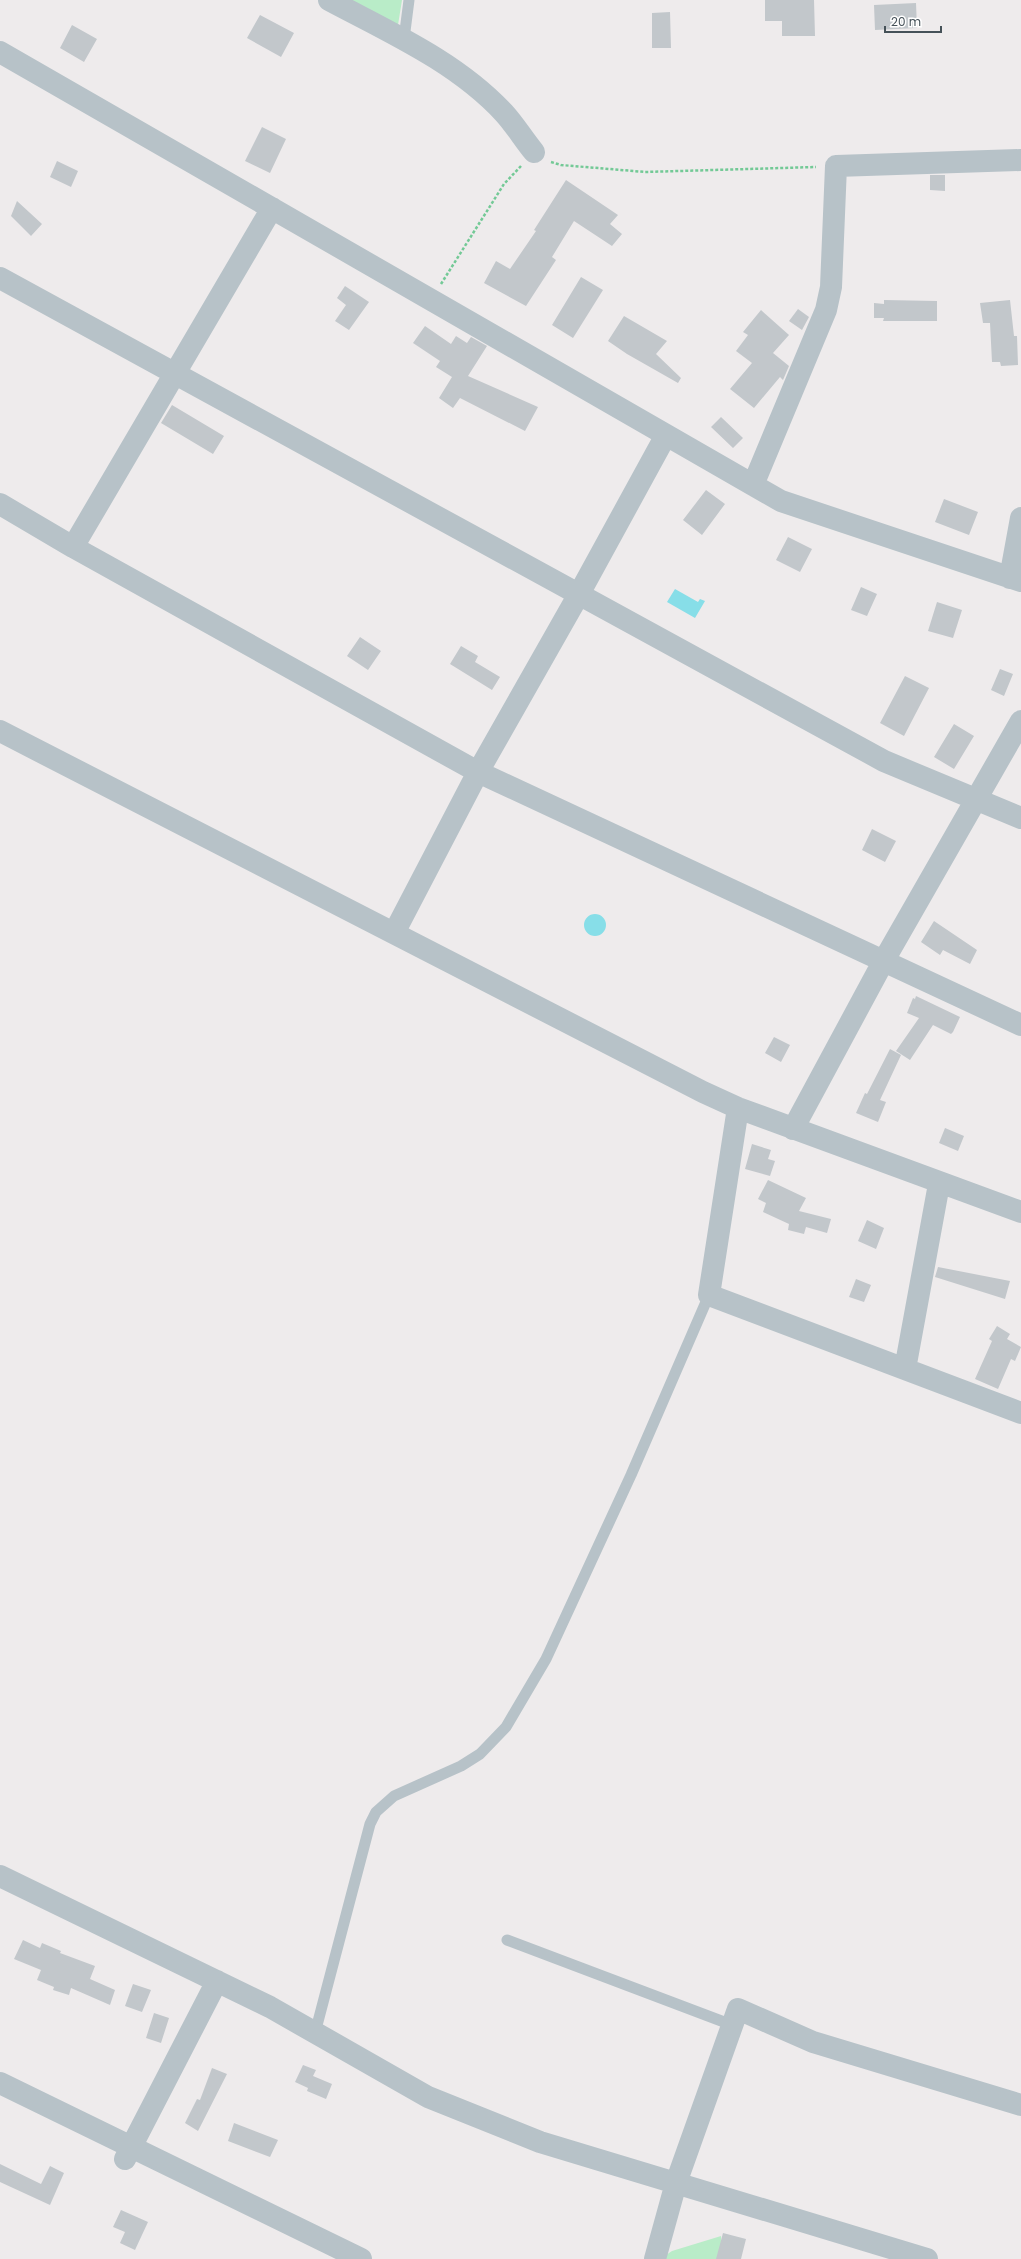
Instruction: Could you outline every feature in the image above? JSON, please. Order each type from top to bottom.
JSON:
[{"type":"street","points":[[328,0],[404,39],[464,78],[505,114],[534,152]]},
{"type":"street","points":[[0,52],[781,501],[1016,580],[1021,518]]},
{"type":"street","points":[[753,485],[826,310],[831,287],[836,166],[1021,160]]},
{"type":"street","points":[[73,547],[272,208]]},
{"type":"street","points":[[0,278],[884,761],[1021,818]]},
{"type":"street","points":[[394,933],[478,772],[579,594],[666,435]]},
{"type":"street","points":[[0,504],[73,547],[478,772],[1021,1025]]},
{"type":"street","points":[[793,1129],[883,962],[1021,721]]},
{"type":"street","points":[[0,731],[703,1092],[738,1108],[793,1129],[939,1184],[1021,1212]]},
{"type":"street","points":[[738,1108],[709,1295],[1021,1413]]},
{"type":"street","points":[[906,1369],[939,1184]]},
{"type":"street","points":[[0,1876],[270,2007],[428,2097],[540,2142],[927,2259]]},
{"type":"street","points":[[128,2153],[217,1981]]},
{"type":"street","points":[[655,2259],[676,2183],[738,2009],[813,2042],[1021,2105]]},
{"type":"street","points":[[0,2083],[328,2259]]},
{"type":"street","points":[[0,2097],[128,2153],[361,2259]]},
{"type":"lane","points":[[404,39],[409,0]]},
{"type":"lane","points":[[315,2033],[370,1824],[376,1812],[394,1796],[461,1766],[480,1754],[506,1727],[546,1659],[631,1475],[709,1295]]},
{"type":"lane","points":[[507,1940],[732,2025]]},
{"type":"path","points":[[431,300],[504,184],[534,152],[545,160],[561,165],[645,172],[836,166]]},
{"type":"green space","points":[[343,0],[402,0],[398,25]]},
{"type":"green space","points":[[721,2236],[722,2259],[660,2259],[672,2251]]},
{"type":"water","points":[[675,589],[698,602],[700,599],[705,601],[695,618],[667,602]]},
{"type":"water","points":[[591,914],[599,914],[606,921],[606,929],[599,936],[591,936],[584,929],[584,921]]},
{"type":"building","points":[[765,0],[814,0],[815,36],[782,36],[782,21],[765,21]]},
{"type":"building","points":[[916,3],[917,28],[875,30],[874,5]]},
{"type":"building","points":[[670,12],[671,48],[652,48],[652,13]]},
{"type":"building","points":[[260,15],[294,33],[281,57],[247,38]]},
{"type":"building","points":[[72,25],[97,39],[84,62],[60,48]]},
{"type":"building","points":[[262,127],[286,139],[270,173],[245,161]]},
{"type":"building","points":[[57,161],[78,171],[71,187],[50,177]]},
{"type":"building","points":[[930,175],[945,175],[945,191],[930,190]]},
{"type":"building","points":[[566,180],[618,215],[610,224],[622,234],[612,246],[574,221],[552,257],[556,260],[526,306],[484,283],[496,261],[510,269],[536,231],[534,230]]},
{"type":"building","points":[[17,201],[42,224],[31,236],[11,216]]},
{"type":"building","points":[[581,277],[603,290],[573,338],[552,325]]},
{"type":"building","points":[[345,286],[369,302],[349,330],[335,321],[346,305],[337,298]]},
{"type":"building","points":[[884,300],[937,301],[937,321],[883,321],[884,318],[874,318],[874,303],[884,304]]},
{"type":"building","points":[[1010,300],[1014,336],[1017,336],[1018,365],[1001,366],[1000,362],[992,362],[990,323],[983,323],[980,303]]},
{"type":"building","points":[[798,309],[809,317],[802,330],[789,321]]},
{"type":"building","points":[[761,310],[789,335],[773,353],[789,366],[783,380],[780,377],[754,408],[730,389],[752,363],[736,351],[748,335],[743,332]]},
{"type":"building","points":[[624,316],[667,341],[656,354],[681,378],[678,383],[627,354],[608,341]]},
{"type":"building","points":[[425,326],[451,344],[456,336],[467,343],[471,337],[487,346],[468,376],[538,407],[525,431],[460,398],[453,408],[439,398],[452,377],[436,367],[440,361],[413,343]]},
{"type":"building","points":[[172,405],[224,436],[213,454],[161,423]]},
{"type":"building","points":[[721,417],[743,438],[733,448],[711,427]]},
{"type":"building","points":[[706,490],[725,504],[702,535],[683,520]]},
{"type":"building","points":[[944,499],[978,512],[969,535],[935,522]]},
{"type":"building","points":[[788,537],[812,549],[800,572],[776,560]]},
{"type":"building","points":[[861,587],[877,594],[867,616],[851,610]]},
{"type":"building","points":[[937,602],[962,610],[953,638],[928,631]]},
{"type":"building","points":[[360,637],[381,651],[368,670],[347,656]]},
{"type":"building","points":[[461,646],[478,656],[475,662],[500,677],[492,690],[450,664]]},
{"type":"building","points":[[1000,669],[1013,674],[1004,696],[991,690]]},
{"type":"building","points":[[905,676],[929,688],[904,736],[880,723]]},
{"type":"building","points":[[954,724],[974,736],[954,769],[934,757]]},
{"type":"building","points":[[872,829],[896,841],[885,862],[862,850]]},
{"type":"building","points":[[934,921],[977,950],[970,964],[943,950],[940,955],[921,942]]},
{"type":"building","points":[[916,996],[960,1017],[951,1034],[933,1025],[910,1060],[896,1051],[919,1018],[907,1013],[913,998],[915,999]]},
{"type":"building","points":[[774,1037],[790,1045],[781,1062],[765,1053]]},
{"type":"building","points":[[890,1049],[901,1055],[880,1100],[886,1102],[878,1122],[856,1113],[865,1093],[867,1094]]},
{"type":"building","points":[[945,1128],[964,1136],[958,1151],[939,1143]]},
{"type":"building","points":[[752,1144],[771,1150],[768,1159],[775,1161],[770,1176],[745,1169]]},
{"type":"building","points":[[768,1180],[806,1198],[799,1211],[831,1219],[827,1233],[806,1227],[804,1234],[788,1230],[789,1224],[763,1212],[766,1203],[758,1199]]},
{"type":"building","points":[[867,1220],[884,1228],[876,1249],[858,1241]]},
{"type":"building","points":[[938,1267],[1010,1281],[1005,1299],[935,1277]]},
{"type":"building","points":[[856,1279],[871,1285],[864,1302],[849,1297]]},
{"type":"building","points":[[997,1326],[1010,1334],[1007,1339],[1021,1347],[1015,1361],[1011,1359],[998,1389],[975,1379],[992,1341],[989,1339]]},
{"type":"building","points":[[23,1940],[40,1948],[42,1943],[61,1951],[60,1953],[95,1966],[90,1979],[115,1990],[110,2005],[71,1988],[69,1995],[53,1990],[54,1987],[37,1980],[41,1970],[14,1959]]},
{"type":"building","points":[[133,1984],[151,1990],[142,2012],[125,2006]]},
{"type":"building","points":[[154,2013],[169,2018],[161,2043],[146,2038]]},
{"type":"building","points":[[303,2065],[316,2070],[313,2076],[332,2084],[326,2099],[307,2091],[308,2088],[295,2082]]},
{"type":"building","points":[[212,2068],[227,2074],[198,2131],[185,2123],[197,2099],[200,2100]]},
{"type":"building","points":[[234,2123],[278,2140],[270,2157],[228,2141]]},
{"type":"building","points":[[0,2164],[41,2184],[50,2166],[64,2173],[50,2205],[0,2182]]},
{"type":"building","points":[[121,2210],[148,2222],[135,2250],[120,2243],[125,2232],[113,2227]]},
{"type":"building","points":[[723,2233],[746,2239],[741,2259],[716,2259]]}]
